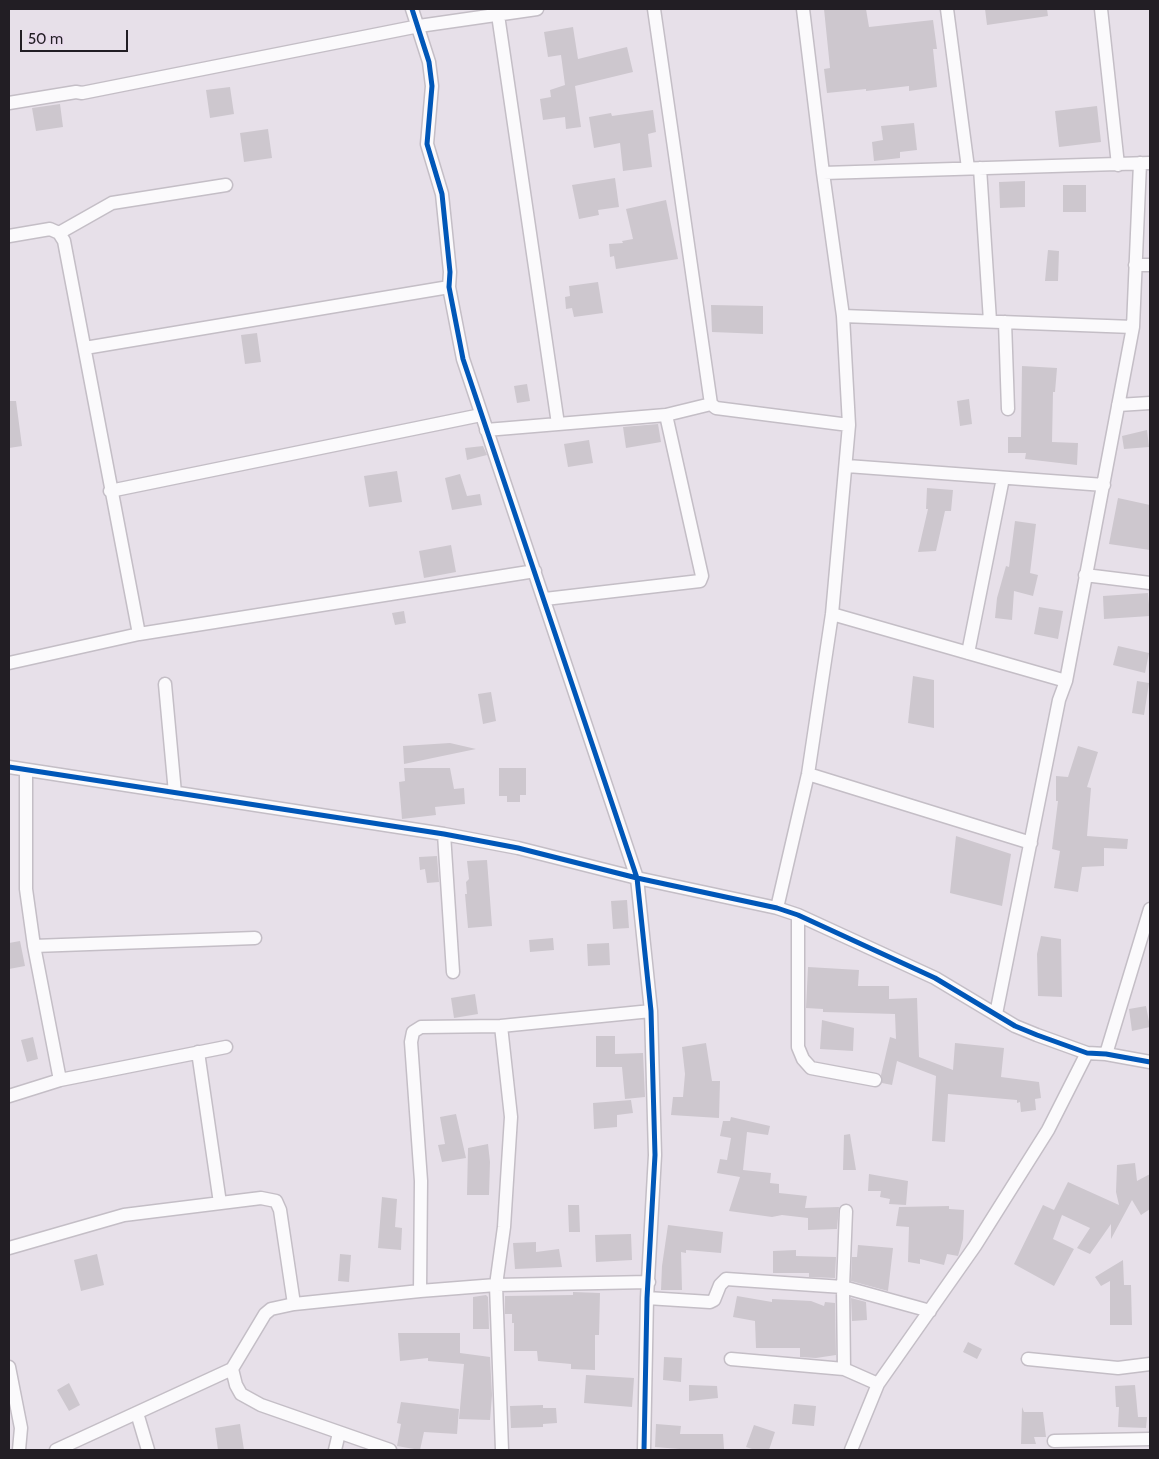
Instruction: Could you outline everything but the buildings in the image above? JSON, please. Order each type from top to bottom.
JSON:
[{"type":"street","points":[[412,9],[429,62],[432,86],[427,144],[444,203],[450,287],[463,359],[637,878],[651,1010],[655,1155],[649,1282],[646,1298],[644,1450]]},
{"type":"street","points":[[9,103],[76,92],[82,93],[419,26],[537,9]]},
{"type":"street","points":[[654,9],[711,404],[716,408],[849,425]]},
{"type":"street","points":[[777,908],[808,774],[832,614],[847,466],[849,425],[843,316],[823,173],[804,9]]},
{"type":"street","points":[[947,9],[974,168],[990,321]]},
{"type":"street","points":[[1101,9],[1118,164]]},
{"type":"street","points":[[498,15],[558,424]]},
{"type":"street","points":[[823,173],[1145,163],[1135,265],[1133,327],[1066,681],[1059,700],[996,1014]]},
{"type":"street","points":[[58,233],[112,203],[226,185]]},
{"type":"street","points":[[9,236],[50,230],[58,233],[64,241],[110,491],[139,634]]},
{"type":"street","points":[[1135,265],[1150,264]]},
{"type":"street","points":[[85,348],[450,287]]},
{"type":"street","points":[[843,316],[1133,327]]},
{"type":"street","points":[[1005,322],[1008,409]]},
{"type":"street","points":[[1118,405],[1150,403]]},
{"type":"street","points":[[486,430],[666,415],[711,404]]},
{"type":"street","points":[[110,491],[481,415]]},
{"type":"street","points":[[545,599],[700,581],[702,576],[666,415]]},
{"type":"street","points":[[847,466],[1104,485]]},
{"type":"street","points":[[968,653],[1003,478]]},
{"type":"street","points":[[9,662],[139,634],[535,571]]},
{"type":"street","points":[[1085,575],[1150,583]]},
{"type":"street","points":[[832,614],[1066,681]]},
{"type":"street","points":[[165,684],[175,793]]},
{"type":"street","points":[[9,768],[444,834],[518,848],[637,878],[777,908],[798,915],[935,978],[996,1014],[1037,1035],[1086,1053],[1106,1054],[1150,1062]]},
{"type":"street","points":[[26,771],[26,889],[34,946],[60,1080]]},
{"type":"street","points":[[808,774],[1031,843]]},
{"type":"street","points":[[444,834],[453,972]]},
{"type":"street","points":[[1106,1054],[1150,909]]},
{"type":"street","points":[[798,915],[798,1048],[803,1059],[811,1068],[875,1080]]},
{"type":"street","points":[[34,946],[255,938]]},
{"type":"street","points":[[420,1290],[421,1181],[411,1042],[413,1032],[421,1027],[501,1026],[651,1010]]},
{"type":"street","points":[[501,1026],[511,1117],[504,1227],[496,1285],[502,1450]]},
{"type":"street","points":[[9,1096],[60,1080],[226,1047]]},
{"type":"street","points":[[198,1052],[220,1203]]},
{"type":"street","points":[[851,1450],[878,1384],[975,1246],[1048,1130],[1086,1053]]},
{"type":"street","points":[[9,1248],[124,1215],[261,1198],[276,1201],[280,1210],[294,1304]]},
{"type":"street","points":[[844,1369],[843,1288],[846,1211]]},
{"type":"street","points":[[646,1298],[710,1302],[714,1300],[720,1285],[726,1279],[843,1288],[930,1311]]},
{"type":"street","points":[[56,1450],[232,1369],[265,1314],[271,1309],[294,1304],[420,1290],[496,1285],[649,1282]]},
{"type":"street","points":[[731,1359],[844,1369],[878,1384]]},
{"type":"street","points":[[1028,1359],[1118,1368],[1150,1364]]},
{"type":"street","points":[[9,1367],[21,1428],[19,1450]]},
{"type":"street","points":[[232,1369],[236,1385],[241,1394],[261,1405],[390,1450]]},
{"type":"street","points":[[137,1413],[148,1450]]},
{"type":"street","points":[[335,1450],[339,1432]]},
{"type":"street","points":[[1054,1441],[1150,1439]]},
{"type":"cycle path","points":[[412,9],[429,62],[432,86],[427,144],[442,194],[450,272],[449,287],[463,359],[637,878],[651,1011],[655,1155],[647,1298],[644,1450]]},
{"type":"cycle path","points":[[9,767],[444,834],[518,848],[637,878],[777,908],[798,915],[935,978],[1015,1026],[1087,1053],[1106,1054],[1150,1062]]}]
